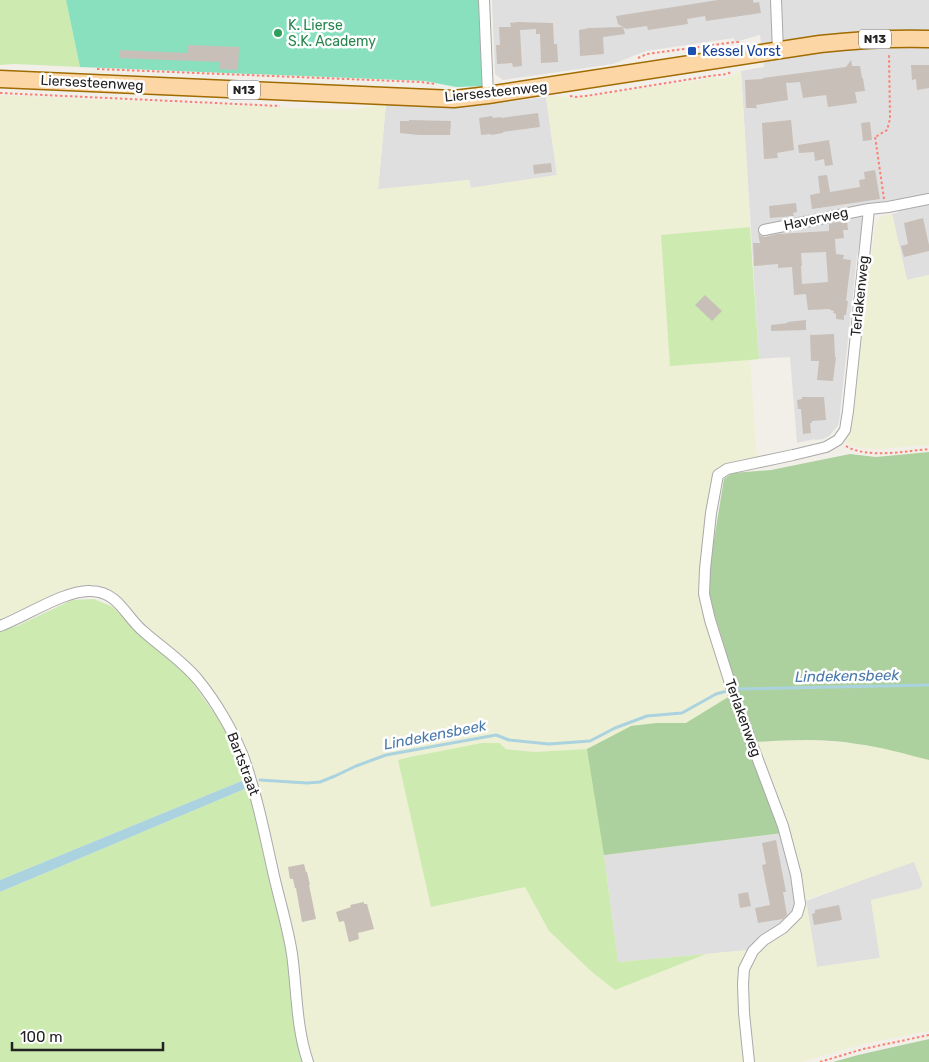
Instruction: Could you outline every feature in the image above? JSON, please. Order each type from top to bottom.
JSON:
[{"type":"main road","name":"Liersesteenweg","points":[[0,79],[454,99],[488,96],[820,44],[895,38],[929,39]]},
{"type":"street","points":[[484,0],[488,96]]},
{"type":"street","points":[[776,0],[778,51]]},
{"type":"street","points":[[868,210],[929,199]]},
{"type":"street","name":"Haverweg","points":[[764,230],[868,210]]},
{"type":"street","name":"Terlakenweg","points":[[749,1062],[744,1013],[744,969],[753,951],[764,940],[783,928],[797,914],[800,904],[796,875],[783,826],[735,699],[710,620],[704,594],[711,513],[718,476],[727,469],[826,447],[838,440],[845,430],[868,210]]},
{"type":"street","name":"Bartstraat","points":[[0,626],[68,595],[91,591],[102,593],[120,604],[135,624],[186,666],[199,681],[233,734],[249,776],[292,952],[300,1031],[308,1062]]},
{"type":"path","points":[[631,60],[647,54],[707,45]]},
{"type":"path","points":[[885,208],[875,136],[887,130],[890,119],[888,50]]},
{"type":"path","points":[[90,69],[421,82],[439,85]]},
{"type":"path","points":[[838,440],[852,450],[870,453],[929,449]]},
{"type":"path","points":[[820,1062],[863,1049],[929,1035]]},
{"type":"shaded area","points":[[492,0],[929,0],[929,275],[907,280],[892,214],[899,212],[896,199],[863,207],[862,205],[809,214],[809,218],[858,214],[862,218],[863,226],[857,256],[839,422],[829,436],[823,439],[797,443],[790,357],[759,359],[741,71],[764,67],[760,35],[735,42],[734,38],[646,51],[613,64],[503,80],[495,74]]},
{"type":"shaded area","points":[[546,97],[557,175],[471,188],[469,180],[378,190],[386,104],[468,107]]},
{"type":"shaded area","points":[[782,833],[796,897],[795,909],[789,918],[750,950],[618,962],[604,855]]},
{"type":"shaded area","points":[[914,861],[923,885],[919,889],[871,900],[880,958],[817,967],[806,901]]},
{"type":"green space","points":[[0,0],[66,0],[80,67],[0,65]]},
{"type":"green space","name":"K. Lierse S.K. Academy","points":[[66,0],[481,0],[483,86],[456,87],[425,81],[80,67]]},
{"type":"green space","points":[[741,71],[750,227],[662,235],[670,365],[750,360],[757,457],[721,466],[714,471],[700,593],[704,618],[730,696],[686,723],[673,724],[587,749],[534,752],[506,748],[431,907],[525,887],[549,931],[615,990],[706,954],[750,950],[741,968],[738,984],[744,1062],[314,1062],[303,1029],[302,999],[295,944],[279,866],[257,785],[238,732],[222,704],[194,667],[143,626],[123,600],[112,590],[98,585],[83,585],[0,619],[0,95],[343,110],[386,104],[378,189],[469,180],[471,188],[557,175],[546,97],[579,98],[716,77],[717,79],[725,78]]},
{"type":"green space","points":[[892,214],[907,280],[929,275],[929,445],[879,449],[858,448],[849,445],[846,435],[867,273],[870,272],[877,222],[880,217]]},
{"type":"green space","points":[[750,227],[759,359],[670,366],[661,235]]},
{"type":"green space","points":[[929,452],[929,760],[845,742],[807,740],[756,742],[740,698],[708,593],[709,570],[724,479],[732,473],[771,470],[850,454],[876,457]]},
{"type":"green space","points":[[94,599],[113,607],[141,635],[168,655],[187,675],[219,720],[235,749],[244,780],[0,880],[0,631],[17,626],[72,600]]},
{"type":"green space","points":[[730,696],[782,833],[604,855],[618,962],[706,954],[615,990],[592,972],[549,931],[525,887],[431,907],[398,760],[482,743],[499,743],[506,749],[534,752],[587,749],[614,740],[631,726],[657,723],[686,723]]},
{"type":"green space","points":[[730,696],[782,833],[604,855],[587,749],[631,726],[657,723],[686,723]]},
{"type":"green space","points":[[806,740],[855,743],[890,749],[929,760],[929,1031],[863,1044],[802,1062],[754,1062],[747,1012],[748,969],[756,953],[807,906],[817,967],[880,958],[871,900],[919,889],[923,885],[914,862],[806,901],[803,899],[789,827],[776,789],[756,742]]},
{"type":"green space","points":[[247,788],[268,865],[287,951],[295,1032],[303,1062],[0,1062],[0,892]]},
{"type":"green space","points":[[929,1039],[929,1062],[833,1062],[858,1055]]},
{"type":"water","points":[[244,780],[247,788],[0,892],[0,880]]},
{"type":"building","points":[[718,0],[753,0],[754,3],[759,2],[761,13],[706,21],[705,16],[687,19],[688,24],[648,30],[647,26],[626,29],[618,24],[616,16]]},
{"type":"building","points":[[510,23],[553,23],[554,44],[557,44],[558,62],[541,63],[540,34],[536,34],[536,29],[520,30],[522,66],[513,67],[512,63],[497,64],[496,45],[500,45],[499,27],[511,27]]},
{"type":"building","points":[[623,27],[625,34],[603,37],[604,54],[580,56],[579,30]]},
{"type":"building","points":[[188,45],[239,47],[238,70],[219,69],[219,62],[119,58],[119,50],[187,53]]},
{"type":"building","points":[[851,60],[852,66],[860,66],[865,91],[855,92],[857,103],[828,107],[826,95],[803,98],[800,82],[786,83],[788,100],[756,105],[757,108],[746,108],[745,80],[846,67]]},
{"type":"building","points":[[911,65],[929,65],[929,88],[917,90],[916,79],[912,80]]},
{"type":"building","points":[[538,113],[540,127],[481,135],[479,118],[492,116],[493,118],[501,118]]},
{"type":"building","points":[[791,120],[794,150],[777,153],[778,158],[764,159],[762,123]]},
{"type":"building","points":[[400,121],[451,121],[450,135],[400,133]]},
{"type":"building","points":[[870,122],[872,140],[863,141],[861,123]]},
{"type":"building","points":[[829,140],[833,165],[825,166],[824,159],[815,161],[814,152],[799,153],[798,145]]},
{"type":"building","points":[[551,163],[552,172],[534,174],[533,165]]},
{"type":"building","points":[[875,170],[880,199],[812,209],[810,195],[820,193],[818,176],[827,175],[830,192],[860,187],[859,180],[865,179],[864,172]]},
{"type":"building","points":[[796,203],[797,212],[793,213],[794,216],[770,218],[769,206]]},
{"type":"building","points":[[923,218],[929,251],[904,257],[901,246],[908,244],[904,223]]},
{"type":"building","points":[[847,220],[848,230],[843,230],[844,238],[835,239],[836,254],[844,255],[843,259],[851,260],[846,301],[848,301],[844,320],[836,319],[836,314],[830,309],[808,310],[806,294],[794,295],[792,267],[778,268],[778,264],[754,266],[753,243],[760,243],[758,233],[765,237],[777,234],[829,231],[829,224]],"holes":[[[826,252],[828,282],[802,284],[801,253]]]},
{"type":"building","points":[[705,295],[722,311],[712,321],[695,305]]},
{"type":"building","points":[[806,320],[806,330],[771,331],[771,325]]},
{"type":"building","points":[[834,334],[836,357],[833,381],[817,380],[819,361],[811,361],[810,335]]},
{"type":"building","points":[[802,397],[824,397],[826,420],[812,421],[810,423],[811,433],[803,434],[801,409],[798,409],[797,400],[802,399]]},
{"type":"building","points":[[776,840],[786,892],[783,892],[787,915],[783,919],[758,923],[755,908],[770,905],[762,865],[766,864],[762,843]]},
{"type":"building","points":[[304,864],[316,919],[302,922],[296,888],[293,879],[290,879],[288,867]]},
{"type":"building","points":[[748,892],[751,906],[740,908],[738,894]]},
{"type":"building","points":[[364,902],[364,904],[367,904],[374,929],[358,933],[359,939],[349,942],[344,921],[339,922],[336,912],[351,907],[350,905]]},
{"type":"building","points":[[839,905],[842,920],[814,925],[812,914],[815,913],[815,910]]},
{"type":"waterway","name":"Lindekensbeek","points":[[736,689],[929,685]]},
{"type":"waterway","name":"Lindekensbeek","points":[[260,780],[320,782],[386,755],[496,735],[509,740],[549,744],[590,741],[615,728],[647,716],[682,713],[716,694],[727,691]]},
{"type":"place","name":"K. Lierse S.K. Academy","points":[[278,33]]},
{"type":"place","name":"Kessel Vorst","points":[[692,51]]}]
